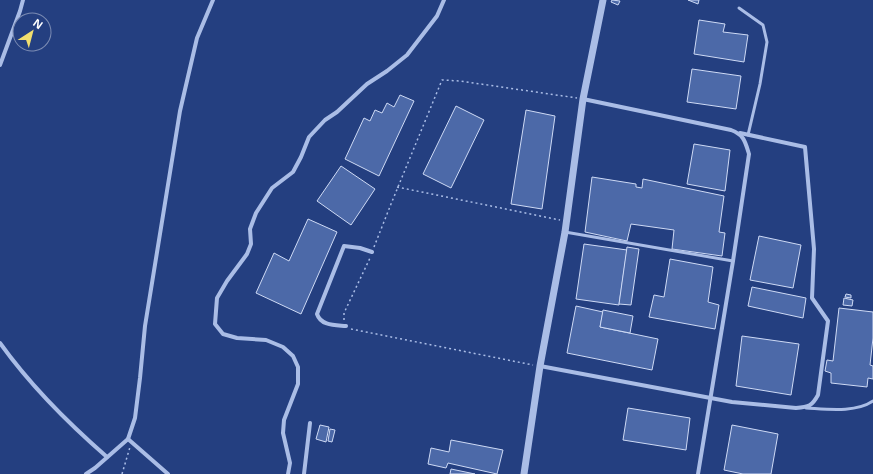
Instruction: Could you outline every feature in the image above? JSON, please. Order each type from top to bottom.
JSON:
[{"type":"street","points":[[0,65],[23,0]]},
{"type":"street","points":[[86,474],[128,439],[135,418],[145,326],[180,111],[197,38],[213,0]]},
{"type":"street","points":[[288,474],[290,463],[284,433],[284,420],[298,384],[298,367],[293,356],[283,347],[266,340],[237,338],[223,334],[215,324],[217,298],[227,281],[247,254],[251,244],[250,229],[256,213],[272,188],[293,172],[302,157],[309,137],[324,120],[337,112],[367,84],[387,71],[407,55],[437,16],[444,0]]},
{"type":"street","points":[[524,474],[540,366],[565,232],[583,99],[602,0]]},
{"type":"street","points":[[540,366],[732,402],[806,408],[813,403],[818,395],[828,321],[812,298],[814,249],[805,147],[583,99]]},
{"type":"street","points":[[698,474],[749,154],[744,138],[740,133]]},
{"type":"street","points":[[346,326],[324,323],[319,319],[317,314],[344,246],[360,248],[372,252]]},
{"type":"street","points":[[0,342],[13,360],[38,388],[80,433],[107,457]]},
{"type":"street","points":[[304,474],[310,423]]},
{"type":"street","points":[[128,439],[168,474]]},
{"type":"lane","points":[[739,8],[763,25],[767,42],[760,84],[748,135]]},
{"type":"lane","points":[[565,232],[733,261]]},
{"type":"lane","points":[[806,408],[840,409],[866,406],[873,401]]},
{"type":"path","points":[[540,366],[351,330],[346,326],[344,313],[372,252],[397,187],[442,80],[460,81],[583,99]]},
{"type":"path","points":[[397,187],[566,221]]},
{"type":"path","points":[[122,474],[130,446],[128,439]]},
{"type":"building","points":[[612,0],[620,1],[618,5],[611,2]]},
{"type":"building","points":[[688,0],[699,0],[698,4]]},
{"type":"building","points":[[699,20],[725,24],[723,32],[748,35],[744,62],[694,54]]},
{"type":"building","points":[[692,69],[741,76],[736,109],[687,102]]},
{"type":"building","points":[[400,95],[414,101],[379,176],[345,159],[364,118],[370,121],[375,110],[382,113],[387,103],[394,107]]},
{"type":"building","points":[[456,106],[484,120],[451,188],[423,174]]},
{"type":"building","points":[[526,110],[555,116],[542,209],[511,204]]},
{"type":"building","points":[[694,144],[730,150],[725,191],[687,184]]},
{"type":"building","points":[[341,166],[375,189],[351,225],[317,201]]},
{"type":"building","points":[[592,177],[636,184],[636,187],[642,188],[643,179],[724,196],[719,232],[725,233],[722,256],[672,249],[674,230],[631,224],[627,241],[585,232]]},
{"type":"building","points":[[308,219],[337,232],[301,314],[256,293],[274,253],[289,261]]},
{"type":"building","points":[[759,236],[801,245],[793,288],[750,280]]},
{"type":"building","points":[[584,244],[627,250],[619,305],[576,299]]},
{"type":"building","points":[[627,247],[639,249],[631,305],[619,304]]},
{"type":"building","points":[[670,259],[713,267],[708,302],[719,305],[715,329],[649,317],[654,295],[664,297]]},
{"type":"building","points":[[752,287],[806,298],[803,318],[748,306]]},
{"type":"building","points":[[846,294],[851,295],[851,298],[845,297]]},
{"type":"building","points":[[844,298],[853,300],[852,306],[843,305]]},
{"type":"building","points":[[576,306],[603,312],[600,327],[658,339],[652,370],[567,353]]},
{"type":"building","points":[[839,308],[873,312],[873,338],[870,365],[873,366],[873,379],[868,378],[867,387],[831,383],[831,373],[825,371],[827,360],[833,361]]},
{"type":"building","points":[[603,310],[633,316],[630,333],[600,327]]},
{"type":"building","points":[[742,336],[799,344],[791,395],[736,386]]},
{"type":"building","points":[[628,408],[690,418],[686,450],[623,440]]},
{"type":"building","points":[[320,425],[329,427],[326,442],[316,439]]},
{"type":"building","points":[[732,425],[778,434],[771,474],[743,474],[724,470]]},
{"type":"building","points":[[330,429],[335,430],[332,442],[328,441]]},
{"type":"building","points":[[451,440],[503,450],[497,474],[448,463],[446,468],[428,464],[431,448],[449,452]]},
{"type":"building","points":[[451,469],[475,474],[450,474]]}]
